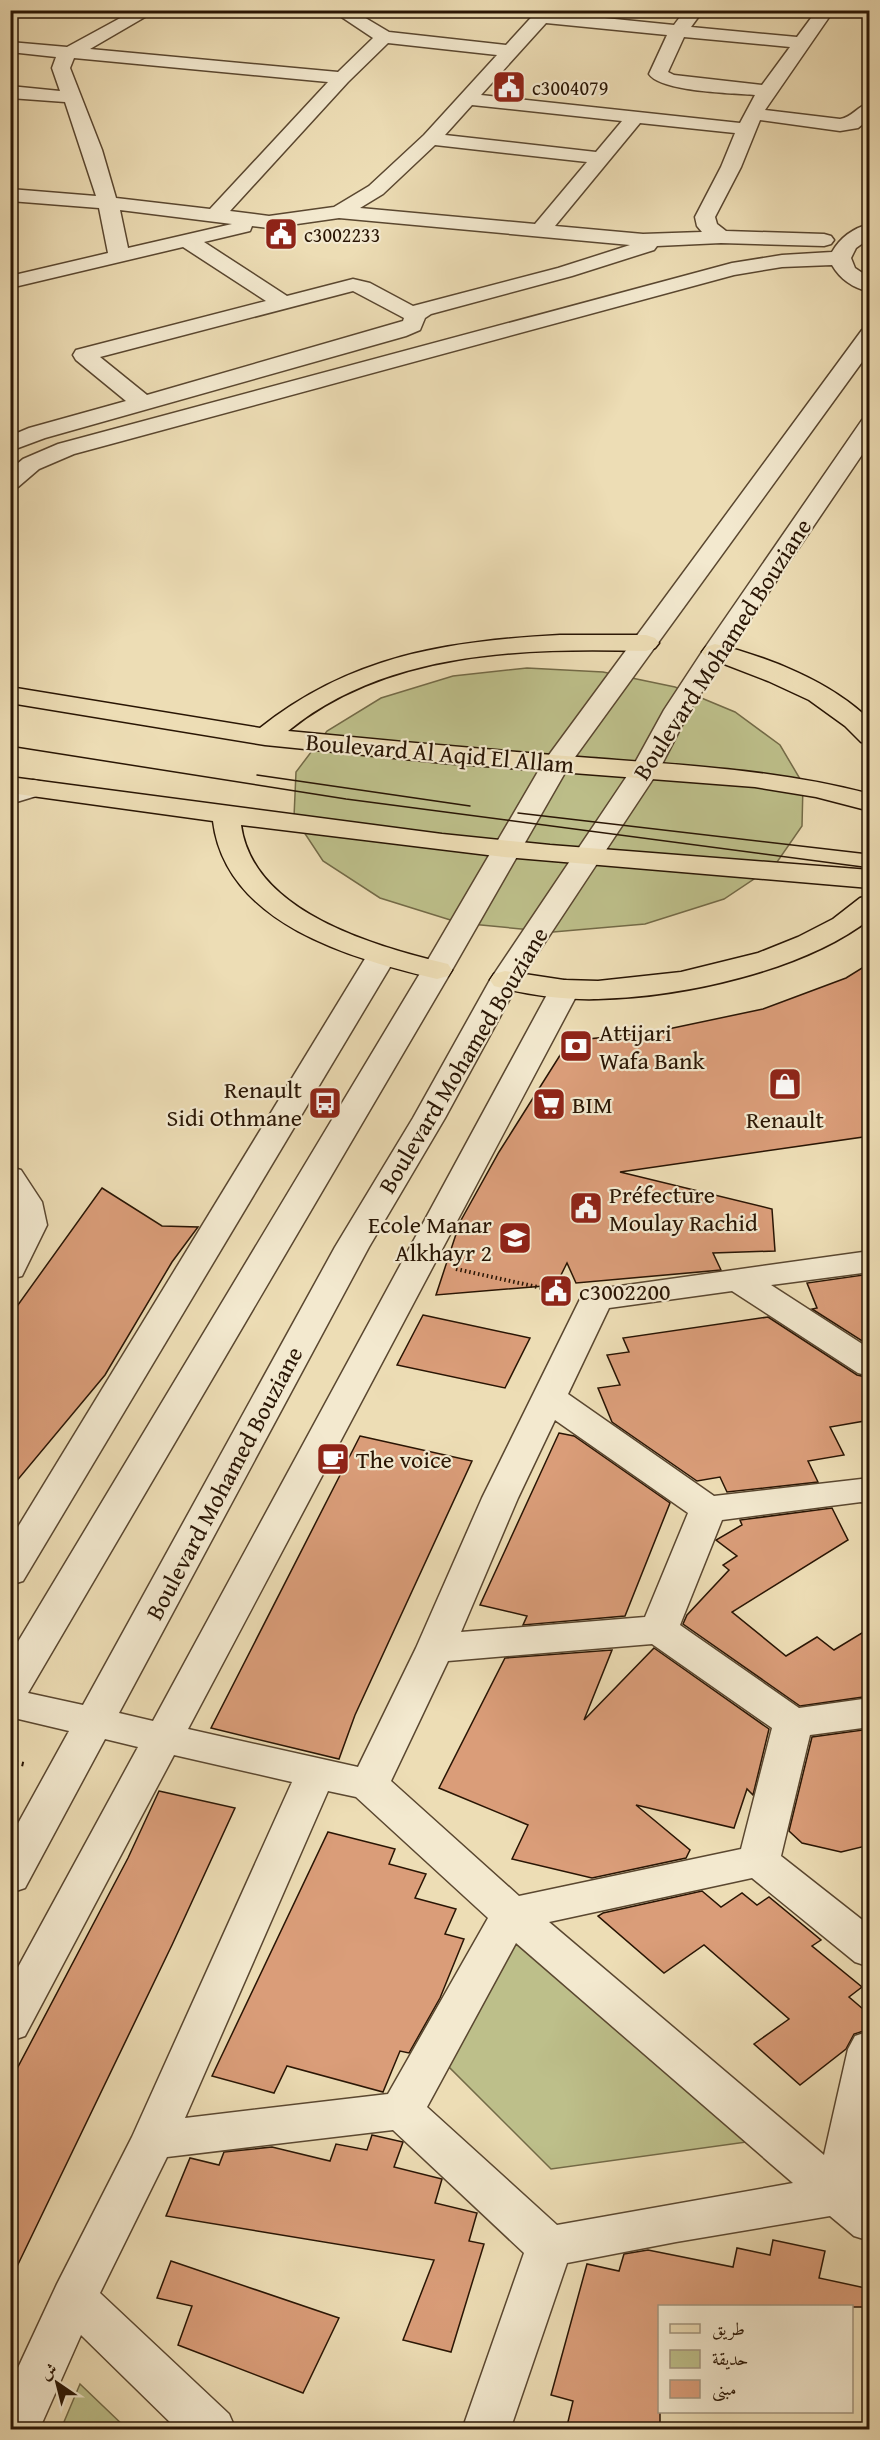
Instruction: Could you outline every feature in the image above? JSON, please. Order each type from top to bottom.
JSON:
[{"type":"main road","points":[[265,737],[304,707],[340,687],[425,659],[525,643],[581,641],[646,643]]},
{"type":"main road","points":[[715,652],[763,668],[802,687],[837,708],[870,736]]},
{"type":"main road","name":"Boulevard Al Aqid El Allam","points":[[10,695],[265,737],[444,755],[787,783],[870,802]]},
{"type":"main road","points":[[18,789],[508,849],[738,865],[870,879]]},
{"type":"main road","points":[[226,814],[230,837],[239,861],[255,883],[278,905],[307,925],[342,942],[381,957],[437,970]]},
{"type":"main road","points":[[505,980],[565,989],[626,987],[684,980],[739,968],[789,952],[831,932],[870,904]]},
{"type":"street","points":[[119,256],[108,203],[92,150],[61,68],[63,60],[69,53],[149,10]]},
{"type":"street","points":[[339,10],[384,38],[509,51]]},
{"type":"street","points":[[695,10],[678,31],[658,74],[662,77],[767,91]]},
{"type":"street","points":[[721,237],[707,226],[705,218],[767,91],[826,10]]},
{"type":"street","points":[[339,212],[376,190],[431,140],[509,51],[545,14],[678,31],[801,43]]},
{"type":"street","points":[[216,215],[342,78],[384,38]]},
{"type":"street","points":[[10,47],[342,78]]},
{"type":"street","points":[[10,92],[71,97]]},
{"type":"street","points":[[468,99],[635,117],[840,125],[851,124],[870,108]]},
{"type":"street","points":[[542,230],[635,117]]},
{"type":"street","points":[[431,140],[601,158]]},
{"type":"street","points":[[10,195],[108,203],[268,222]]},
{"type":"street","points":[[10,282],[268,222],[339,212],[663,241],[721,237],[845,249]]},
{"type":"street","points":[[10,482],[22,471],[43,458],[66,449],[732,269],[845,249],[870,230]]},
{"type":"street","points":[[186,240],[282,302]]},
{"type":"street","points":[[11,443],[37,433],[398,331],[412,325],[415,316],[423,309],[565,272],[663,241]]},
{"type":"street","points":[[845,249],[846,271],[870,286]]},
{"type":"street","points":[[143,403],[80,346],[358,285],[415,316]]},
{"type":"street","points":[[236,293],[258,287]]},
{"type":"street","points":[[10,1689],[348,1116],[437,970],[557,763],[870,335]]},
{"type":"street","name":"Boulevard Mohamed Bouziane","points":[[10,1877],[352,1247],[429,1118],[505,980],[645,770],[677,710],[715,652],[870,425]]},
{"type":"street","points":[[11,443],[43,458]]},
{"type":"street","points":[[10,1572],[381,957]]},
{"type":"street","points":[[10,2024],[565,989]]},
{"type":"street","points":[[10,1177],[26,1202],[30,1225],[10,1269]]},
{"type":"street","points":[[369,1785],[435,1648],[500,1498],[596,1299],[870,1261]]},
{"type":"street","points":[[738,1279],[870,1365]]},
{"type":"street","points":[[549,1399],[708,1509],[868,1484]]},
{"type":"street","points":[[659,1630],[708,1509]]},
{"type":"street","points":[[435,1648],[659,1630],[793,1723],[870,1712]]},
{"type":"street","points":[[10,1702],[369,1785],[511,1914],[854,2209]]},
{"type":"street","points":[[759,1861],[793,1723]]},
{"type":"street","points":[[14,2430],[74,2298],[153,2140],[316,1773]]},
{"type":"street","points":[[402,2111],[511,1914],[759,1861]]},
{"type":"street","points":[[759,1861],[870,1950]]},
{"type":"street","points":[[854,2209],[870,2049]]},
{"type":"street","points":[[153,2140],[402,2111],[549,2247]]},
{"type":"street","points":[[549,2247],[676,2222],[854,2209]]},
{"type":"street","points":[[486,2430],[549,2247]]},
{"type":"street","points":[[74,2298],[212,2430]]},
{"type":"path","points":[[474,1273],[596,1299]]},
{"type":"green space","points":[[527,668],[603,672],[675,687],[735,712],[780,745],[803,784],[802,826],[775,865],[724,899],[645,924],[553,932],[460,923],[380,898],[323,861],[294,817],[296,772],[327,731],[381,698],[453,676]]},
{"type":"green space","points":[[516,1929],[761,2140],[551,2169],[442,2060]]},
{"type":"green space","points":[[80,2384],[127,2429],[61,2429]]},
{"type":"building","points":[[870,963],[870,1136],[620,1172],[772,1209],[775,1251],[713,1253],[721,1270],[576,1283],[567,1263],[556,1285],[436,1295],[460,1222],[499,1152],[569,1041],[654,1032],[763,1009],[846,978]]},
{"type":"building","points":[[102,1188],[162,1226],[198,1227],[172,1262],[105,1375],[10,1489],[10,1316]]},
{"type":"building","points":[[870,1274],[870,1346],[812,1309],[817,1308],[807,1283]]},
{"type":"building","points":[[423,1315],[530,1338],[505,1388],[397,1365]]},
{"type":"building","points":[[768,1317],[857,1375],[870,1378],[870,1420],[830,1427],[844,1455],[808,1461],[818,1482],[727,1492],[720,1477],[697,1481],[612,1422],[598,1388],[620,1385],[607,1355],[629,1352],[623,1338]]},
{"type":"building","points":[[559,1433],[574,1436],[670,1503],[625,1616],[523,1625],[527,1616],[480,1605]]},
{"type":"building","points":[[360,1436],[472,1461],[355,1715],[339,1759],[211,1728]]},
{"type":"building","points":[[832,1508],[848,1540],[732,1612],[786,1656],[817,1637],[834,1650],[870,1628],[870,1696],[800,1706],[683,1624],[687,1615],[729,1570],[723,1565],[737,1556],[716,1540],[742,1525],[740,1520]]},
{"type":"building","points":[[654,1648],[769,1729],[753,1795],[747,1789],[734,1828],[636,1805],[690,1850],[686,1858],[592,1878],[512,1859],[528,1825],[439,1788],[505,1658],[612,1650],[584,1720]]},
{"type":"building","points":[[870,1729],[870,1845],[841,1852],[802,1843],[789,1831],[812,1737]]},
{"type":"building","points":[[159,1791],[235,1808],[172,1945],[10,2281],[10,2082],[128,1858]]},
{"type":"building","points":[[328,1832],[395,1849],[389,1864],[426,1874],[415,1898],[456,1909],[445,1934],[464,1939],[440,1998],[409,2053],[400,2051],[383,2092],[287,2066],[274,2093],[212,2076]]},
{"type":"building","points":[[702,1891],[721,1907],[742,1893],[757,1905],[769,1897],[821,1940],[812,1946],[862,1987],[849,1997],[870,2015],[870,2029],[854,2034],[846,2049],[800,2085],[754,2044],[789,2019],[704,1945],[664,1973],[598,1916]]},
{"type":"building","points":[[372,2135],[403,2142],[394,2167],[442,2179],[435,2203],[477,2213],[469,2241],[484,2244],[451,2352],[403,2340],[434,2260],[166,2216],[190,2158],[219,2165],[224,2152],[272,2147],[330,2161],[336,2144],[367,2150]]},
{"type":"building","points":[[773,2240],[825,2251],[819,2278],[870,2289],[870,2307],[853,2307],[853,2305],[658,2305],[660,2430],[566,2430],[573,2401],[551,2395],[587,2264],[619,2271],[624,2254],[648,2250],[733,2267],[737,2248],[770,2255]]},
{"type":"building","points":[[171,2261],[339,2318],[303,2393],[178,2345],[192,2306],[157,2298]]},
{"type":"tram line","points":[[10,746],[346,799],[870,868]]},
{"type":"tram line","points":[[257,775],[470,806]]},
{"type":"tram line","points":[[518,813],[870,854]]},
{"type":"place","name":"c3004079","points":[[509,87]]},
{"type":"place","name":"c3002233","points":[[281,234]]},
{"type":"place","name":"Attijari Wafa Bank","points":[[576,1046]]},
{"type":"place","name":"Renault","points":[[785,1084]]},
{"type":"place","name":"Renault Sidi Othmane","points":[[325,1103]]},
{"type":"place","name":"BIM","points":[[549,1104]]},
{"type":"place","name":"Préfecture Moulay Rachid","points":[[586,1208]]},
{"type":"place","name":"Ecole Manar Alkhayr 2","points":[[515,1238]]},
{"type":"place","name":"c3002200","points":[[556,1291]]},
{"type":"place","name":"The voice","points":[[333,1459]]}]
